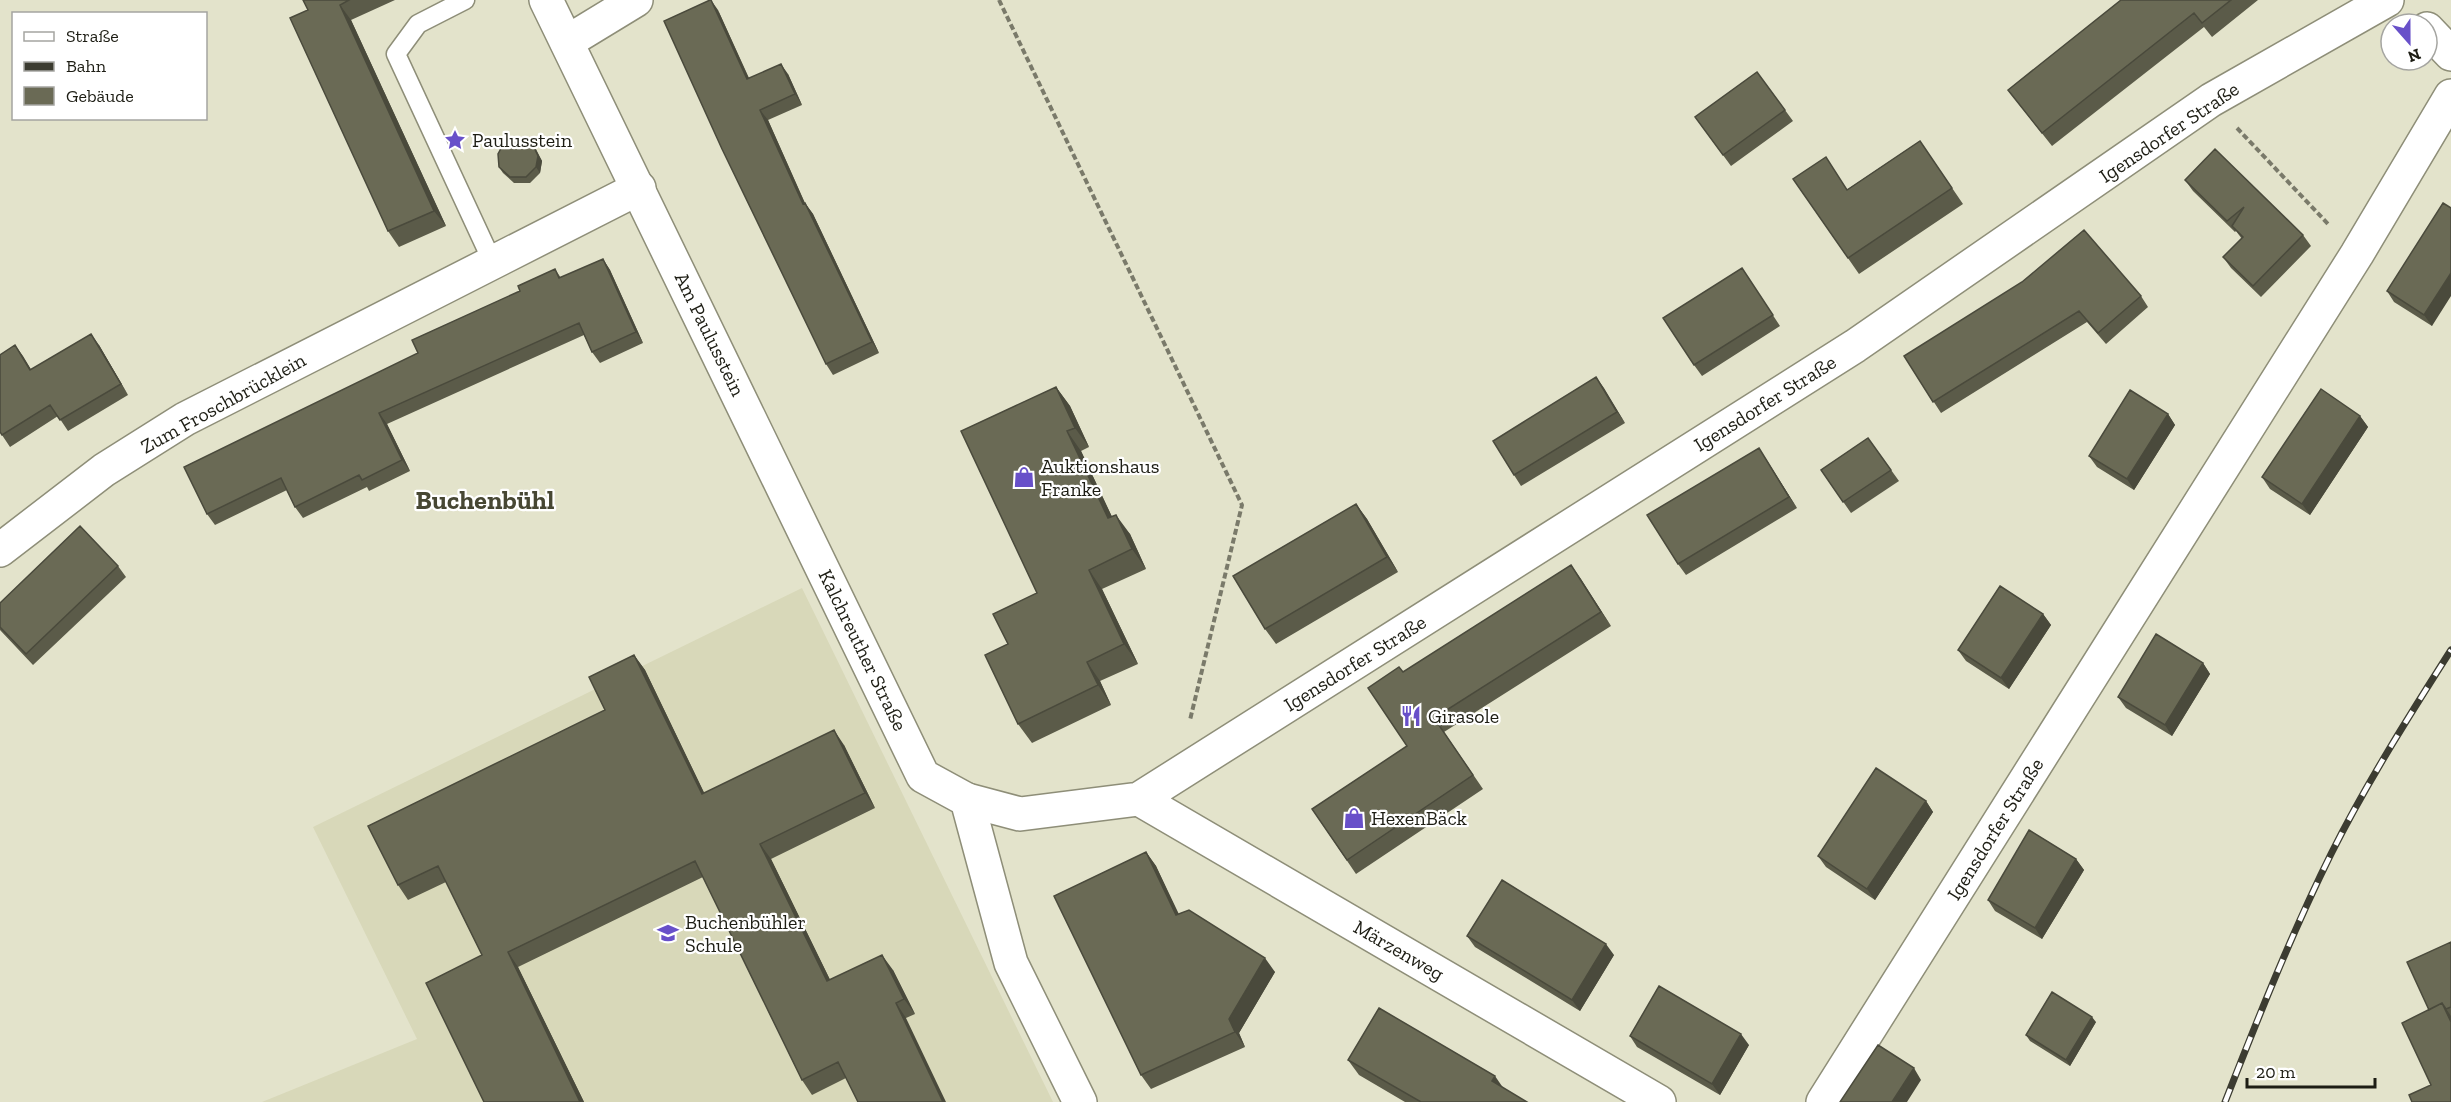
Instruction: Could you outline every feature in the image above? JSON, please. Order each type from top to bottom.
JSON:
[{"type":"street","name":"Am Paulusstein","points":[[546,0],[781,479]]},
{"type":"street","points":[[567,42],[636,0]]},
{"type":"street","name":"Igensdorfer Straße","points":[[1139,799],[1855,346],[2211,100],[2387,0]]},
{"type":"street","points":[[2399,0],[2410,12]]},
{"type":"street","points":[[2439,42],[2451,54]]},
{"type":"street","name":"Igensdorfer Straße","points":[[1823,1102],[2357,254],[2451,96]]},
{"type":"street","points":[[493,263],[639,188]]},
{"type":"street","name":"Zum Froschbrücklein","points":[[0,550],[104,470],[185,418],[493,263]]},
{"type":"street","name":"Kalchreuther Straße","points":[[781,479],[923,776],[967,800],[1020,814],[1139,799]]},
{"type":"street","name":"Märzenweg","points":[[1139,799],[1659,1102]]},
{"type":"street","points":[[967,800],[1011,963],[1080,1102]]},
{"type":"lane","points":[[465,0],[418,24],[396,54],[493,263]]},
{"type":"path","points":[[999,0],[1242,505],[1187,733],[1202,760]]},
{"type":"path","points":[[2211,100],[2357,254]]},
{"type":"shaded area","name":"Buchenbühler Schule","points":[[802,588],[1053,1102],[262,1102],[417,1039],[313,827]]},
{"type":"building","points":[[303,0],[349,0],[340,5],[434,211],[388,231],[290,18],[308,10]]},
{"type":"building","points":[[711,0],[747,79],[781,64],[795,94],[760,110],[803,204],[805,203],[872,342],[826,364],[722,149],[664,21]]},
{"type":"building","points":[[2121,0],[2231,0],[2202,23],[2194,13],[2042,133],[2008,90]]},
{"type":"building","points":[[1757,72],[1785,110],[1723,155],[1695,117]]},
{"type":"building","points":[[518,138],[532,143],[538,156],[536,167],[526,177],[510,177],[499,167],[498,154],[504,143]]},
{"type":"building","points":[[1920,141],[1952,188],[1848,258],[1793,179],[1826,157],[1847,190]]},
{"type":"building","points":[[2215,149],[2303,235],[2253,286],[2223,257],[2243,237],[2232,226],[2244,207],[2227,221],[2185,180]]},
{"type":"building","points":[[2443,203],[2451,208],[2451,273],[2424,315],[2387,291]]},
{"type":"building","points":[[2084,230],[2141,296],[2098,333],[2079,311],[1933,402],[1904,356],[2022,282]]},
{"type":"building","points":[[603,259],[636,332],[592,352],[579,323],[379,413],[402,460],[362,480],[359,475],[295,507],[281,478],[207,514],[184,467],[418,353],[412,340],[520,291],[518,286],[555,269],[559,278]]},
{"type":"building","points":[[1742,268],[1773,315],[1694,365],[1663,318]]},
{"type":"building","points":[[91,334],[121,384],[60,420],[50,405],[2,435],[0,432],[0,355],[15,345],[30,370]]},
{"type":"building","points":[[1596,377],[1617,412],[1514,475],[1493,441]]},
{"type":"building","points":[[1056,387],[1075,428],[1067,431],[1108,518],[1116,515],[1132,549],[1089,570],[1124,644],[1087,662],[1098,685],[1018,724],[985,655],[1008,644],[993,614],[1037,593],[961,431]]},
{"type":"building","points":[[2321,389],[2360,416],[2302,504],[2262,477]]},
{"type":"building","points":[[2130,390],[2168,414],[2127,479],[2089,456]]},
{"type":"building","points":[[1868,438],[1891,470],[1843,502],[1821,470]]},
{"type":"building","points":[[1759,448],[1789,497],[1678,564],[1647,515]]},
{"type":"building","points":[[1356,504],[1387,557],[1265,629],[1233,576]]},
{"type":"building","points":[[80,526],[118,566],[26,654],[0,627],[0,603]]},
{"type":"building","points":[[1571,565],[1601,612],[1434,718],[1473,775],[1347,860],[1312,809],[1407,746],[1368,688],[1399,667],[1403,672]]},
{"type":"building","points":[[2000,586],[2043,614],[2001,678],[1958,650]]},
{"type":"building","points":[[2156,634],[2203,663],[2165,725],[2118,697]]},
{"type":"building","points":[[634,655],[702,794],[834,730],[865,793],[760,844],[827,981],[882,955],[904,999],[896,1003],[943,1102],[858,1102],[838,1062],[802,1080],[695,861],[508,952],[580,1102],[484,1102],[426,983],[482,955],[438,866],[398,885],[368,826],[605,710],[589,677]]},
{"type":"building","points":[[1876,768],[1926,801],[1867,889],[1818,856]]},
{"type":"building","points":[[2029,830],[2076,859],[2035,928],[1988,900]]},
{"type":"building","points":[[1146,852],[1176,915],[1189,910],[1265,958],[1229,1019],[1235,1032],[1141,1075],[1054,896]]},
{"type":"building","points":[[1502,880],[1606,944],[1572,1000],[1467,936]]},
{"type":"building","points":[[2451,942],[2451,1007],[2446,1009],[2442,1003],[2429,1010],[2407,962]]},
{"type":"building","points":[[1659,986],[1741,1034],[1712,1084],[1630,1036]]},
{"type":"building","points":[[2052,992],[2092,1017],[2066,1060],[2026,1035]]},
{"type":"building","points":[[2442,1003],[2451,1022],[2451,1102],[2412,1102],[2409,1095],[2431,1085],[2402,1023]]},
{"type":"building","points":[[1379,1008],[1495,1076],[1492,1081],[1527,1102],[1421,1102],[1348,1060]]},
{"type":"building","points":[[1878,1045],[1914,1068],[1892,1102],[1840,1102]]},
{"type":"railway","points":[[2225,1102],[2262,1008],[2316,884],[2373,776],[2451,650]]},
{"type":"place","name":"Paulusstein","points":[[455,140]]},
{"type":"place","name":"Auktionshaus Franke","points":[[1024,477]]},
{"type":"place","name":"Girasole","points":[[1411,716]]},
{"type":"place","name":"HexenBäck","points":[[1354,818]]},
{"type":"place","name":"Buchenbühler Schule","points":[[668,933]]},
{"type":"district","name":"Buchenbühl","points":[[485,500]]}]
